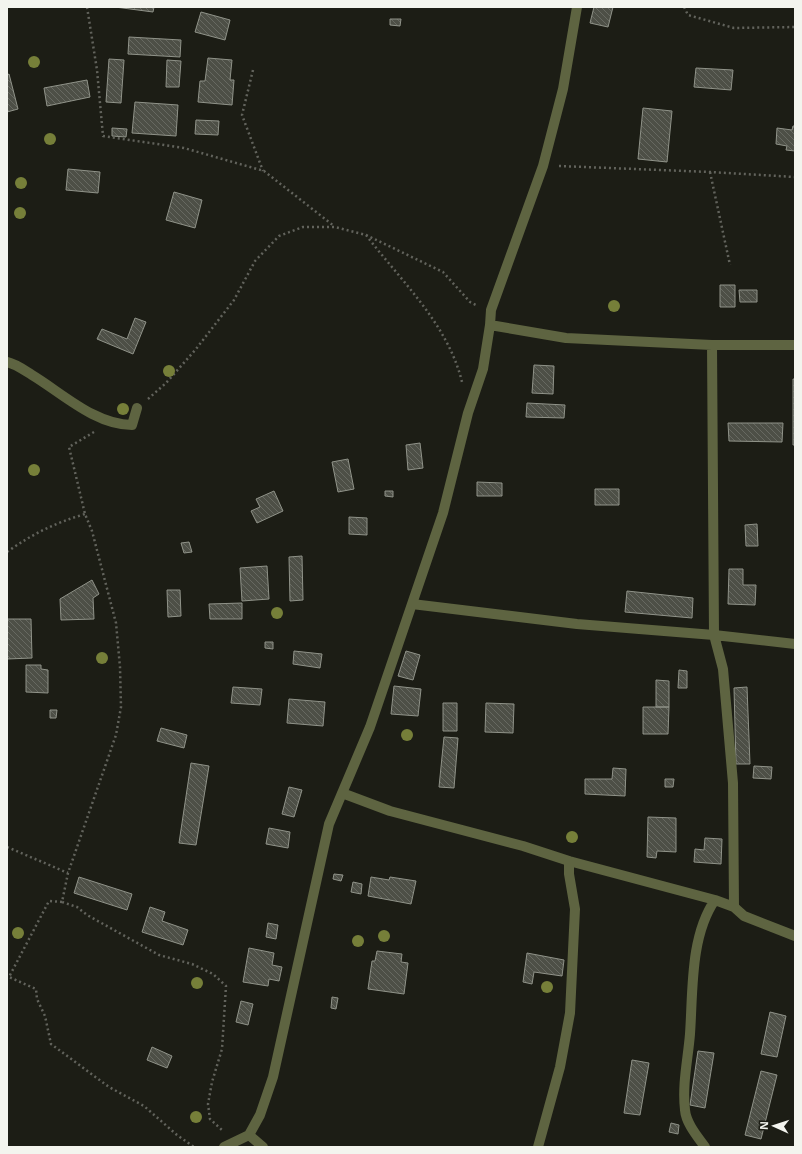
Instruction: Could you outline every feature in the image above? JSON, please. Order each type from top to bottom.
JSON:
[{"type":"street","points":[[224,1147],[249,1135],[260,1115],[273,1077],[329,824],[370,727],[392,657],[412,604],[442,513],[468,413],[483,370],[491,310],[543,166],[563,89],[577,7]]},
{"type":"street","points":[[490,325],[566,338],[712,345],[795,345]]},
{"type":"street","points":[[712,345],[714,635],[723,669],[733,783],[734,907]]},
{"type":"street","points":[[7,362],[30,374],[106,421],[120,425],[132,426],[137,408]]},
{"type":"street","points":[[412,604],[577,624],[714,635],[795,644]]},
{"type":"street","points":[[342,793],[390,811],[523,846],[569,861],[715,900],[734,907],[744,916],[795,936]]},
{"type":"street","points":[[538,1147],[560,1067],[570,1013],[575,909],[569,874],[569,861]]},
{"type":"street","points":[[705,1147],[694,1132],[685,1111],[685,1080],[690,1035],[693,985],[700,931],[706,914],[715,900]]},
{"type":"street","points":[[249,1135],[263,1147]]},
{"type":"path","points":[[87,7],[97,70],[104,136],[184,148],[264,171],[335,227]]},
{"type":"path","points":[[684,7],[688,15],[734,28],[795,26]]},
{"type":"path","points":[[253,70],[242,115],[264,171]]},
{"type":"path","points":[[543,166],[710,172],[795,177]]},
{"type":"path","points":[[710,172],[730,265]]},
{"type":"path","points":[[137,408],[166,383],[196,349],[234,300],[255,260],[279,236],[303,227],[335,227],[366,235],[443,272],[470,302],[491,310]]},
{"type":"path","points":[[366,235],[436,324],[452,352],[463,387]]},
{"type":"path","points":[[62,902],[68,873],[112,750],[121,707],[120,667],[116,623],[92,531],[85,514],[69,447],[96,431]]},
{"type":"path","points":[[7,552],[28,537],[62,521],[85,514]]},
{"type":"path","points":[[7,847],[68,873]]},
{"type":"path","points":[[194,1147],[177,1135],[144,1106],[109,1087],[51,1044],[46,1016],[37,999],[36,989],[9,977],[49,901],[62,902],[77,907],[87,915],[159,955],[192,964],[213,974],[226,986],[222,1049],[212,1082],[208,1104],[210,1119],[222,1131],[231,1136],[234,1142]]},
{"type":"building","points":[[115,7],[154,7],[153,12]]},
{"type":"building","points":[[594,7],[613,7],[608,27],[590,23]]},
{"type":"building","points":[[201,12],[230,20],[225,40],[195,32]]},
{"type":"building","points":[[390,19],[401,19],[400,26],[390,25]]},
{"type":"building","points":[[129,37],[181,40],[180,57],[128,54]]},
{"type":"building","points":[[208,58],[232,60],[230,80],[234,80],[232,105],[198,102],[200,81],[205,81]]},
{"type":"building","points":[[109,59],[124,60],[121,103],[106,102]]},
{"type":"building","points":[[167,60],[181,61],[179,87],[166,87]]},
{"type":"building","points":[[696,68],[733,70],[731,90],[694,87]]},
{"type":"building","points":[[9,74],[18,109],[7,112],[7,75]]},
{"type":"building","points":[[87,80],[90,97],[47,106],[44,88]]},
{"type":"building","points":[[135,102],[178,105],[176,136],[132,133]]},
{"type":"building","points":[[643,108],[672,111],[667,162],[638,159]]},
{"type":"building","points":[[196,120],[219,121],[218,135],[195,134]]},
{"type":"building","points":[[793,126],[795,126],[795,151],[786,150],[787,146],[776,144],[777,128],[792,130]]},
{"type":"building","points":[[112,128],[127,129],[126,137],[112,136]]},
{"type":"building","points":[[68,169],[100,172],[98,193],[66,190]]},
{"type":"building","points":[[174,192],[202,200],[195,228],[166,220]]},
{"type":"building","points":[[720,285],[735,285],[735,307],[720,307]]},
{"type":"building","points":[[739,290],[757,290],[757,302],[740,302]]},
{"type":"building","points":[[135,318],[146,322],[133,354],[97,339],[102,329],[127,339]]},
{"type":"building","points":[[534,365],[554,366],[553,394],[532,393]]},
{"type":"building","points":[[793,379],[795,379],[795,445],[793,445]]},
{"type":"building","points":[[527,403],[565,405],[564,418],[526,417]]},
{"type":"building","points":[[728,423],[783,423],[782,442],[729,441]]},
{"type":"building","points":[[420,443],[423,468],[408,470],[406,445]]},
{"type":"building","points":[[348,459],[354,489],[338,492],[332,462]]},
{"type":"building","points":[[477,482],[502,483],[502,496],[477,496]]},
{"type":"building","points":[[595,489],[619,489],[619,505],[595,505]]},
{"type":"building","points":[[274,491],[283,511],[257,523],[251,511],[260,507],[256,499]]},
{"type":"building","points":[[385,491],[393,491],[393,497],[385,496]]},
{"type":"building","points":[[349,517],[367,518],[367,535],[349,534]]},
{"type":"building","points":[[757,524],[758,546],[746,546],[745,525]]},
{"type":"building","points":[[189,542],[192,552],[184,553],[181,543]]},
{"type":"building","points":[[302,556],[303,600],[290,601],[289,557]]},
{"type":"building","points":[[267,566],[269,599],[242,601],[240,568]]},
{"type":"building","points":[[729,569],[743,569],[743,585],[756,585],[755,605],[728,604]]},
{"type":"building","points":[[92,580],[99,594],[93,598],[94,619],[61,620],[60,599]]},
{"type":"building","points":[[167,590],[180,590],[181,616],[168,617]]},
{"type":"building","points":[[627,591],[693,598],[692,618],[625,612]]},
{"type":"building","points":[[242,603],[242,619],[210,619],[209,604]]},
{"type":"building","points":[[7,619],[31,619],[32,658],[7,659]]},
{"type":"building","points":[[265,642],[273,642],[273,649],[265,648]]},
{"type":"building","points":[[294,651],[322,654],[320,668],[293,664]]},
{"type":"building","points":[[406,651],[420,655],[413,680],[398,676]]},
{"type":"building","points":[[26,665],[41,665],[41,669],[48,670],[48,693],[26,692]]},
{"type":"building","points":[[679,670],[687,671],[687,688],[678,688]]},
{"type":"building","points":[[656,680],[669,681],[669,707],[656,707]]},
{"type":"building","points":[[394,686],[421,689],[418,716],[391,714]]},
{"type":"building","points":[[233,687],[262,689],[260,705],[231,703]]},
{"type":"building","points":[[747,687],[750,764],[736,764],[734,688]]},
{"type":"building","points":[[289,699],[325,702],[323,726],[287,723]]},
{"type":"building","points":[[443,703],[457,703],[457,731],[443,731]]},
{"type":"building","points":[[486,703],[514,704],[513,733],[485,732]]},
{"type":"building","points":[[643,707],[669,707],[668,734],[643,734]]},
{"type":"building","points":[[50,710],[57,710],[56,718],[50,718]]},
{"type":"building","points":[[161,728],[187,735],[184,748],[157,741]]},
{"type":"building","points":[[444,737],[458,738],[454,788],[439,787]]},
{"type":"building","points":[[191,763],[209,766],[196,845],[179,843]]},
{"type":"building","points":[[754,766],[772,767],[771,779],[753,778]]},
{"type":"building","points":[[613,768],[626,769],[625,796],[585,794],[585,779],[612,779]]},
{"type":"building","points":[[665,779],[674,779],[673,787],[665,787]]},
{"type":"building","points":[[289,787],[302,790],[294,817],[282,814]]},
{"type":"building","points":[[648,817],[676,818],[676,852],[657,851],[656,858],[647,857]]},
{"type":"building","points":[[269,828],[290,832],[288,848],[266,844]]},
{"type":"building","points":[[705,838],[722,839],[721,864],[694,862],[695,849],[704,850]]},
{"type":"building","points":[[334,874],[343,875],[341,881],[333,879]]},
{"type":"building","points":[[79,877],[132,894],[127,910],[74,893]]},
{"type":"building","points":[[371,877],[389,880],[390,877],[416,881],[411,904],[368,896]]},
{"type":"building","points":[[353,882],[362,884],[361,894],[351,892]]},
{"type":"building","points":[[150,907],[165,912],[162,921],[188,930],[183,945],[142,932]]},
{"type":"building","points":[[268,923],[278,925],[276,939],[266,937]]},
{"type":"building","points":[[249,948],[274,953],[272,965],[282,967],[279,981],[269,979],[268,986],[243,982]]},
{"type":"building","points":[[377,951],[402,954],[401,962],[408,963],[404,994],[368,989],[372,961],[375,961]]},
{"type":"building","points":[[527,953],[564,960],[562,976],[534,972],[532,984],[523,982]]},
{"type":"building","points":[[332,997],[338,998],[336,1009],[331,1008]]},
{"type":"building","points":[[241,1001],[253,1004],[248,1025],[236,1022]]},
{"type":"building","points":[[770,1012],[786,1016],[777,1057],[761,1054]]},
{"type":"building","points":[[152,1047],[172,1056],[167,1068],[147,1060]]},
{"type":"building","points":[[698,1051],[714,1053],[705,1108],[690,1105]]},
{"type":"building","points":[[632,1060],[649,1063],[640,1115],[624,1113]]},
{"type":"building","points":[[761,1071],[777,1075],[761,1139],[745,1135]]},
{"type":"building","points":[[671,1123],[679,1125],[678,1134],[669,1132]]}]
